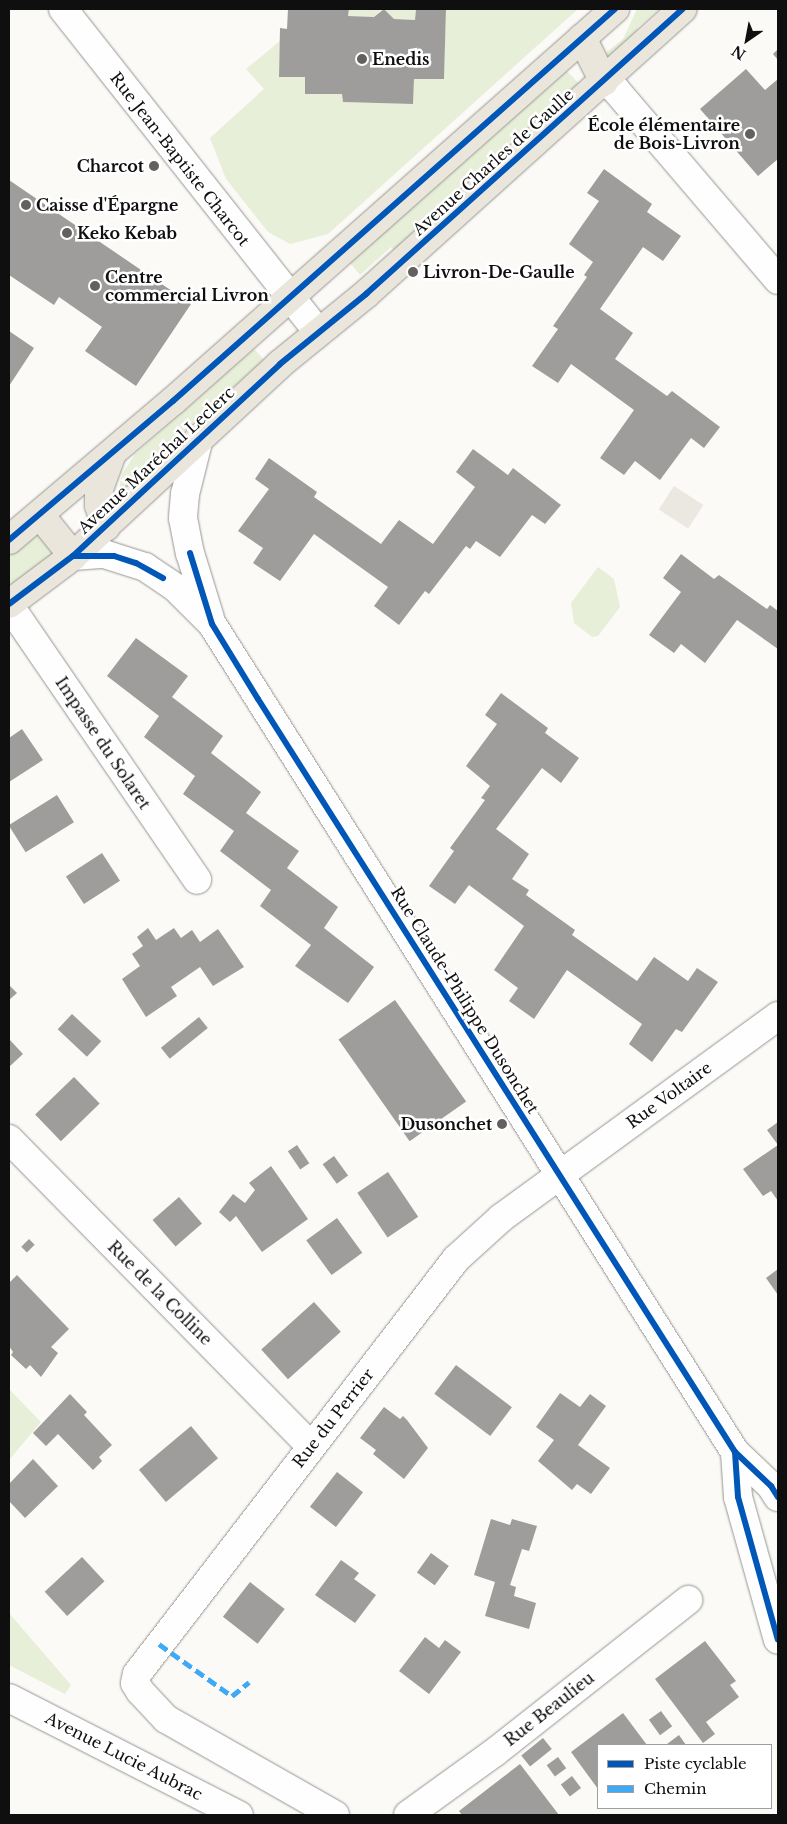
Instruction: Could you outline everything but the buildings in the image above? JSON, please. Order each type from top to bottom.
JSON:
[{"type":"main road","name":"Avenue Charles de Gaulle","points":[[288,296],[615,9]]},
{"type":"main road","name":"Avenue Charles de Gaulle","points":[[317,332],[366,294],[604,82],[682,9]]},
{"type":"main road","points":[[582,38],[604,82]]},
{"type":"main road","name":"Avenue Maréchal Leclerc","points":[[9,540],[114,452],[288,296]]},
{"type":"main road","name":"Avenue Maréchal Leclerc","points":[[9,604],[73,556],[106,527],[199,438],[317,332]]},
{"type":"main road","points":[[106,527],[99,505],[99,489],[105,466],[114,452]]},
{"type":"main road","points":[[40,515],[73,556]]},
{"type":"street","name":"Rue Jean-Baptiste Charcot","points":[[63,9],[317,332]]},
{"type":"street","points":[[604,82],[620,95],[778,280]]},
{"type":"street","name":"Rue Claude-Philippe Dusonchet","points":[[199,438],[184,494],[183,518],[190,553],[212,624]]},
{"type":"street","name":"Rue Claude-Philippe Dusonchet","points":[[106,527],[145,567],[176,588],[212,624],[735,1452],[771,1486],[778,1497]]},
{"type":"street","name":"Rue Claude-Philippe Dusonchet","points":[[73,556],[104,554],[145,567]]},
{"type":"street","name":"Impasse du Solaret","points":[[9,604],[197,880]]},
{"type":"street","name":"Rue Voltaire","points":[[560,1176],[778,1016]]},
{"type":"street","name":"Rue de la Colline","points":[[9,1139],[311,1446]]},
{"type":"street","name":"Rue du Perrier","points":[[335,1815],[185,1732],[158,1711],[137,1687],[139,1670],[456,1259],[501,1218],[560,1176]]},
{"type":"street","name":"Rue Claude-Philippe Dusonchet","points":[[735,1452],[738,1497],[778,1640]]},
{"type":"street","name":"Rue Beaulieu","points":[[408,1815],[495,1752],[688,1600]]},
{"type":"street","name":"Avenue Lucie Aubrac","points":[[9,1698],[239,1815]]},
{"type":"green space","points":[[349,9],[382,9],[374,17],[348,16]]},
{"type":"green space","points":[[384,9],[416,9],[415,20],[394,19]]},
{"type":"green space","points":[[446,9],[578,9],[328,234],[290,244],[268,232],[226,179],[210,138],[264,89],[246,69],[280,41],[279,77],[305,77],[305,94],[342,94],[343,102],[413,104],[414,79],[444,79]]},
{"type":"green space","points":[[637,9],[659,9],[638,27],[632,45],[604,70],[604,54],[623,39]]},
{"type":"green space","points":[[567,71],[583,88],[531,135],[515,137],[422,220],[428,228],[398,254],[391,247],[360,275],[350,263]]},
{"type":"green space","points":[[254,349],[264,360],[156,456],[123,495],[118,495],[122,474],[135,454]]},
{"type":"green space","points":[[33,535],[41,535],[54,546],[54,555],[9,591],[9,555]]},
{"type":"green space","points":[[598,567],[614,579],[620,607],[598,636],[592,637],[574,623],[571,603]]},
{"type":"green space","points":[[9,1389],[41,1422],[9,1460]]},
{"type":"green space","points":[[9,1613],[71,1685],[65,1694],[9,1665]]},
{"type":"shaded area","points":[[674,486],[703,505],[688,529],[659,509]]},
{"type":"marked path","points":[[159,1644],[232,1696],[249,1682]]},
{"type":"cycle path","points":[[9,540],[173,401],[615,9]]},
{"type":"cycle path","points":[[9,604],[73,556],[280,364],[366,294],[682,9]]},
{"type":"cycle path","points":[[190,553],[212,624],[258,699],[735,1452],[771,1486],[778,1497]]},
{"type":"cycle path","points":[[73,556],[114,556],[136,563],[163,578]]},
{"type":"cycle path","points":[[735,1452],[738,1497],[778,1640]]},
{"type":"place","name":"Enedis","points":[[362,59]]},
{"type":"place","name":"École élémentaire de Bois-Livron","points":[[750,134]]},
{"type":"place","name":"Charcot","points":[[154,166]]},
{"type":"place","name":"Caisse d'Épargne","points":[[26,205]]},
{"type":"place","name":"Keko Kebab","points":[[67,233]]},
{"type":"place","name":"Livron-De-Gaulle","points":[[413,272]]},
{"type":"place","name":"Centre commercial Livron","points":[[95,286]]},
{"type":"place","name":"Dusonchet","points":[[502,1124]]}]
